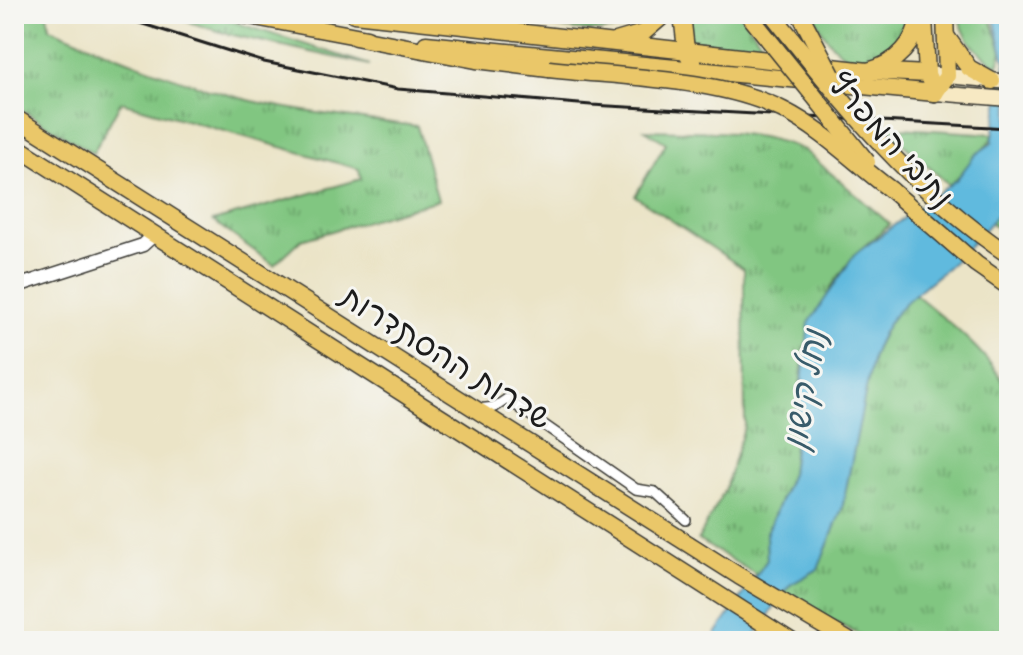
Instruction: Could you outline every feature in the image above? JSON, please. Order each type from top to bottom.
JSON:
[{"type":"highway","points":[[239,14],[476,60],[717,88],[763,101],[815,130],[891,190]]},
{"type":"highway","points":[[354,14],[868,71],[927,74]]},
{"type":"highway","points":[[616,41],[643,33],[665,14]]},
{"type":"highway","points":[[682,14],[686,50],[696,71]]},
{"type":"highway","name":"נתיבי המפרץ","points":[[748,14],[816,104],[891,190],[965,256],[1009,287]]},
{"type":"highway","name":"נתיבי המפרץ","points":[[772,14],[905,171],[943,206],[1009,255]]},
{"type":"highway","points":[[800,14],[850,108]]},
{"type":"highway","points":[[868,71],[887,65],[906,49],[922,14]]},
{"type":"highway","points":[[922,14],[927,74],[935,93]]},
{"type":"highway","points":[[935,93],[947,76],[945,14]]},
{"type":"highway","points":[[946,36],[969,68],[997,87]]},
{"type":"highway","points":[[355,37],[935,93]]},
{"type":"highway","name":"שדרות ההסתדרות","points":[[14,117],[739,576],[849,641]]},
{"type":"highway","name":"שדרות ההסתדרות","points":[[14,145],[791,641]]},
{"type":"main road","points":[[927,74],[997,87],[1009,99]]},
{"type":"main road","points":[[935,93],[997,87]]},
{"type":"street","points":[[14,287],[143,245],[154,235]]},
{"type":"street","points":[[475,409],[495,407],[507,399]]},
{"type":"street","points":[[507,399],[502,415],[507,429]]},
{"type":"street","points":[[507,399],[636,489],[655,492],[686,520]]},
{"type":"green space","points":[[14,14],[47,14],[50,28],[229,95],[299,110],[417,126],[438,200],[301,240],[274,265],[213,221],[361,179],[359,169],[121,102],[93,153],[14,105]]},
{"type":"green space","points":[[163,14],[209,14],[370,65],[228,34]]},
{"type":"green space","points":[[504,14],[652,14],[637,24],[602,31],[507,19]]},
{"type":"green space","points":[[686,14],[740,14],[769,52],[690,41]]},
{"type":"green space","points":[[814,14],[912,14],[904,37],[893,52],[880,61],[866,63],[851,59],[837,49],[824,34]]},
{"type":"green space","points":[[958,14],[989,14],[1002,51],[998,66],[972,44]]},
{"type":"green space","points":[[884,127],[995,134],[949,185]]},
{"type":"green space","points":[[645,130],[746,135],[804,150],[890,224],[855,254],[831,287],[804,349],[791,474],[766,535],[767,560],[757,575],[698,540],[725,489],[745,425],[744,269],[635,196],[666,143]]},
{"type":"green space","points":[[1009,202],[1009,239],[990,222]]},
{"type":"green space","points":[[914,293],[982,354],[1003,383],[1008,397],[1009,448],[1004,477],[1009,483],[1009,641],[872,641],[782,596],[790,585],[818,569],[842,509],[873,355],[892,314]]},
{"type":"water","name":"נחל קישון","points":[[993,14],[1009,14],[1009,201],[957,259],[904,304],[880,338],[873,355],[842,509],[818,569],[790,585],[751,641],[711,641],[767,560],[766,535],[791,474],[809,323],[855,254],[957,179],[975,155],[992,143],[1005,62]]},
{"type":"railway","points":[[111,14],[264,62],[398,89],[591,105],[1009,128]]}]
